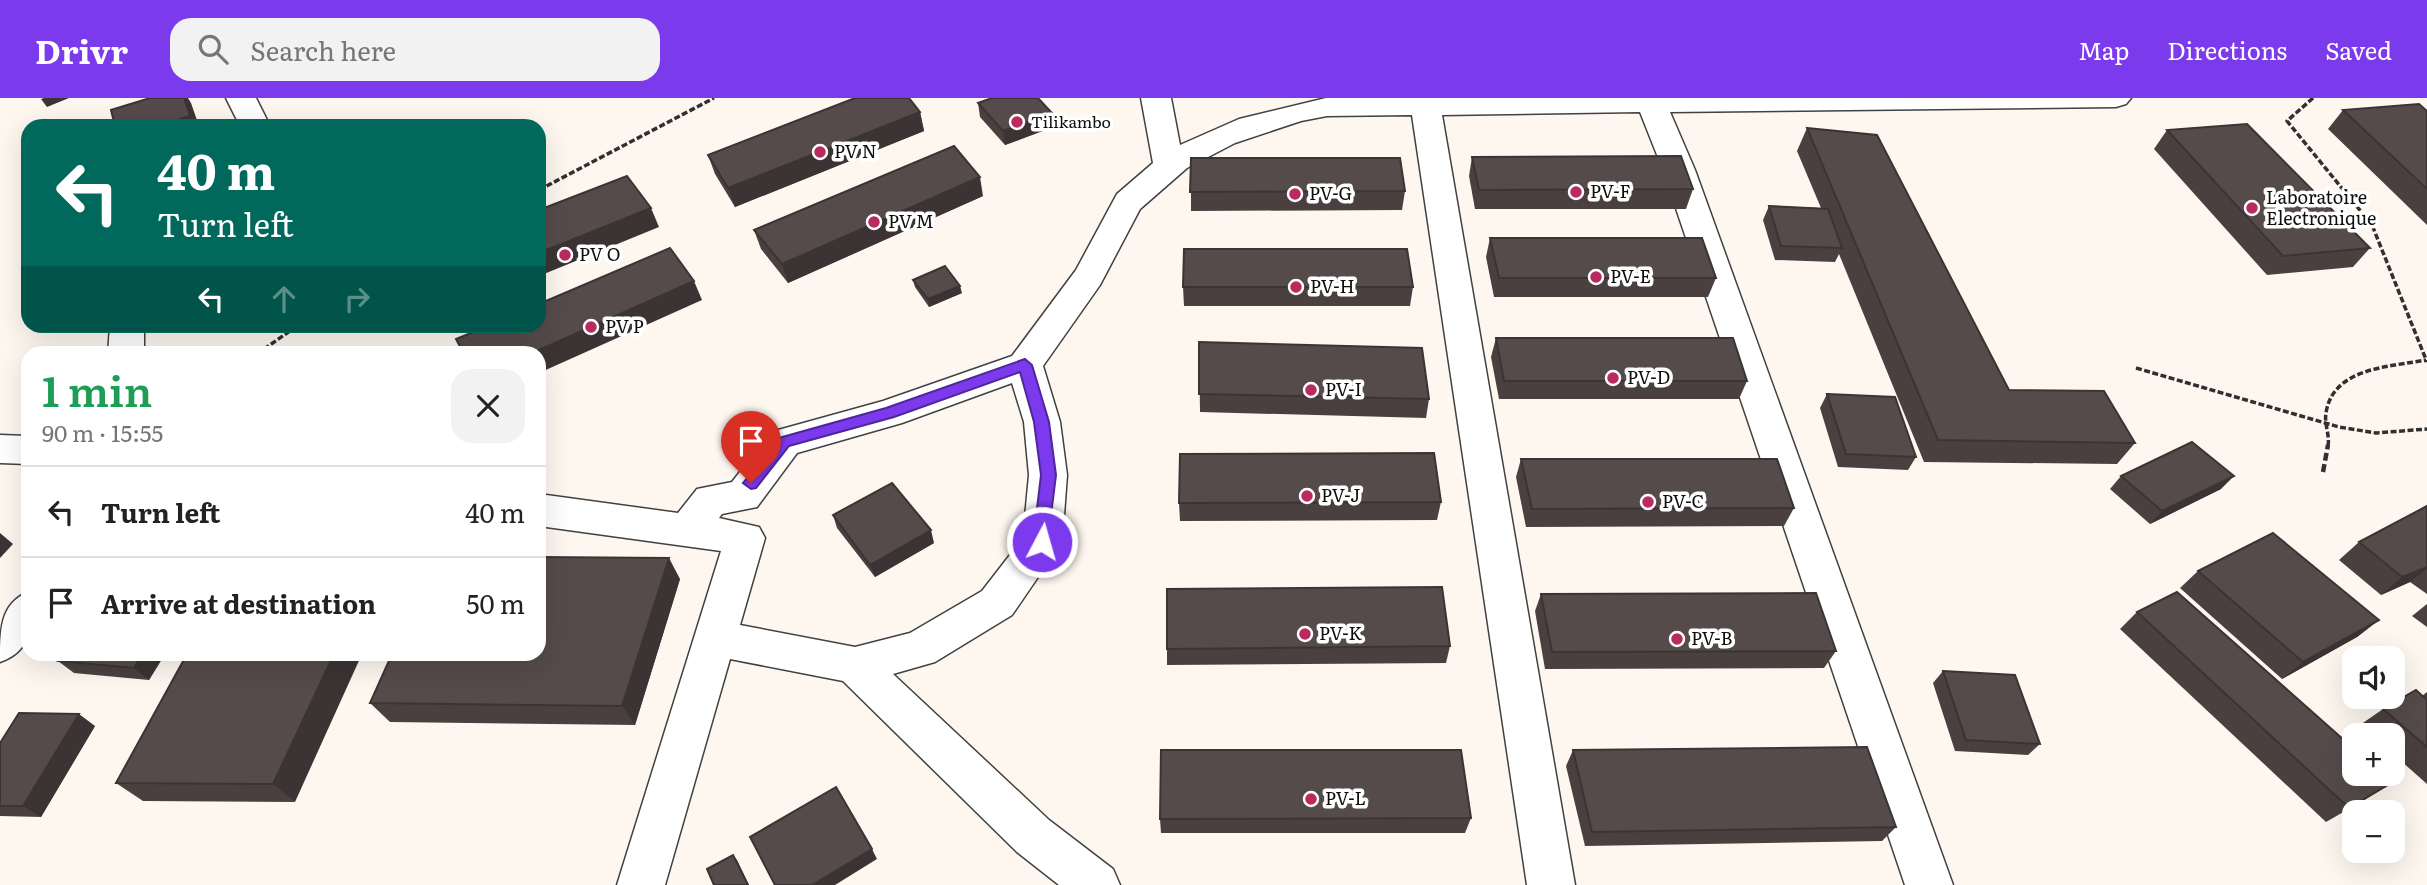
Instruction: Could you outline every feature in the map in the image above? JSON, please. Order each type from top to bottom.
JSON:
[{"type":"street","points":[[242,98],[252,119]]},
{"type":"street","points":[[1156,98],[1169,166]]},
{"type":"street","points":[[687,530],[711,500],[743,496],[784,442],[889,413],[1025,365],[1095,265],[1116,219],[1135,195],[1169,166],[1204,146],[1288,113],[1327,107],[1519,101],[1651,103],[2116,98]]},
{"type":"street","points":[[1651,103],[1679,170],[1929,885]]},
{"type":"street","points":[[1426,106],[1551,885]]},
{"type":"street","points":[[715,638],[855,665],[919,649],[997,603],[1042,542],[1048,475],[1042,422],[1025,365]]},
{"type":"street","points":[[0,449],[21,450]]},
{"type":"street","points":[[546,511],[745,538],[634,884]]},
{"type":"street","points":[[0,644],[21,618]]},
{"type":"street","points":[[855,665],[1033,836],[1096,885]]},
{"type":"path","points":[[546,186],[715,98]]},
{"type":"path","points":[[2313,98],[2287,121],[2372,225],[2426,361],[2352,375],[2337,390],[2326,413],[2329,440],[2323,472]]},
{"type":"path","points":[[268,346],[287,333]]},
{"type":"path","points":[[2136,368],[2327,424],[2372,433],[2404,428],[2427,429]]},
{"type":"building","points":[[150,98],[184,98],[190,116],[180,119],[113,119],[111,110]]},
{"type":"building","points":[[855,98],[909,98],[920,112],[728,188],[708,155]]},
{"type":"building","points":[[992,98],[1038,98],[1052,113],[1003,131],[978,103]]},
{"type":"building","points":[[2419,104],[2427,111],[2427,189],[2343,110]]},
{"type":"building","points":[[2247,124],[2370,248],[2283,256],[2167,130]]},
{"type":"building","points":[[1807,128],[1877,135],[2009,390],[2104,391],[2135,443],[1938,440]]},
{"type":"building","points":[[954,146],[980,177],[782,264],[754,230]]},
{"type":"building","points":[[1681,156],[1693,189],[1479,190],[1472,157]]},
{"type":"building","points":[[1191,158],[1400,158],[1405,191],[1190,192]]},
{"type":"building","points":[[627,176],[651,208],[546,250],[546,207]]},
{"type":"building","points":[[1769,206],[1828,209],[1842,248],[1781,246]]},
{"type":"building","points":[[1490,238],[1702,238],[1716,278],[1499,278]]},
{"type":"building","points":[[670,248],[694,281],[546,347],[460,346],[456,339],[471,333],[546,333],[546,301]]},
{"type":"building","points":[[1184,249],[1407,249],[1413,287],[1183,287]]},
{"type":"building","points":[[945,266],[960,286],[928,299],[913,280]]},
{"type":"building","points":[[1496,338],[1733,338],[1747,381],[1504,381]]},
{"type":"building","name":"PV-I","points":[[1199,342],[1422,348],[1429,399],[1199,394]]},
{"type":"building","points":[[1827,394],[1895,397],[1916,457],[1846,454]]},
{"type":"building","points":[[2192,442],[2234,476],[2162,511],[2121,476]]},
{"type":"building","name":"PV-J","points":[[1434,453],[1441,502],[1179,503],[1180,454]]},
{"type":"building","points":[[1521,459],[1777,459],[1794,508],[1532,509]]},
{"type":"building","points":[[892,483],[931,530],[870,565],[833,515]]},
{"type":"building","points":[[2427,506],[2427,567],[2402,577],[2359,542]]},
{"type":"building","points":[[2273,533],[2379,620],[2303,662],[2198,571]]},
{"type":"building","points":[[546,557],[669,558],[622,706],[370,703],[389,661],[546,661]]},
{"type":"building","name":"PV-K","points":[[1442,587],[1450,646],[1167,649],[1167,589]]},
{"type":"building","points":[[2177,592],[2342,738],[2342,786],[2386,786],[2362,800],[2342,802],[2137,612]]},
{"type":"building","name":"PV-B","points":[[1816,593],[1836,651],[1552,652],[1541,594]]},
{"type":"building","points":[[58,661],[138,661],[134,668]]},
{"type":"building","points":[[183,661],[331,661],[273,784],[116,783]]},
{"type":"building","points":[[1943,671],[2015,675],[2040,744],[1966,740]]},
{"type":"building","points":[[2416,690],[2427,700],[2427,747],[2405,728],[2405,723],[2399,723],[2383,709],[2405,709],[2405,696]]},
{"type":"building","points":[[19,713],[79,714],[23,806],[0,806],[0,743]]},
{"type":"building","points":[[1867,747],[1896,827],[1592,832],[1573,750]]},
{"type":"building","name":"PV-L","points":[[1161,750],[1461,750],[1471,818],[1160,819]]},
{"type":"building","points":[[836,787],[872,849],[812,885],[775,885],[750,837]]},
{"type":"building","points":[[733,855],[748,885],[714,885],[707,869]]},
{"type":"place","name":"Tilikambo","points":[[1017,122]]},
{"type":"place","name":"PV N","points":[[820,152]]},
{"type":"place","name":"PV-F","points":[[1576,192]]},
{"type":"place","name":"PV-G","points":[[1295,194]]},
{"type":"place","name":"Laboratoire Electronique","points":[[2252,208]]},
{"type":"place","name":"PV M","points":[[874,222]]},
{"type":"place","name":"PV O","points":[[565,255]]},
{"type":"place","name":"PV-E","points":[[1596,277]]},
{"type":"place","name":"PV-H","points":[[1296,287]]},
{"type":"place","name":"PV P","points":[[591,327]]},
{"type":"place","name":"PV-D","points":[[1613,378]]},
{"type":"place","name":"PV-I","points":[[1311,390]]},
{"type":"place","name":"PV-J","points":[[1307,496]]},
{"type":"place","name":"PV-C","points":[[1648,502]]},
{"type":"place","name":"PV-K","points":[[1305,634]]},
{"type":"place","name":"PV-B","points":[[1677,639]]},
{"type":"place","name":"PV-L","points":[[1311,799]]},
{"type":"route","points":[[751,483],[784,442],[889,413],[1025,365],[1042,422],[1048,475],[1042,542]]}]
